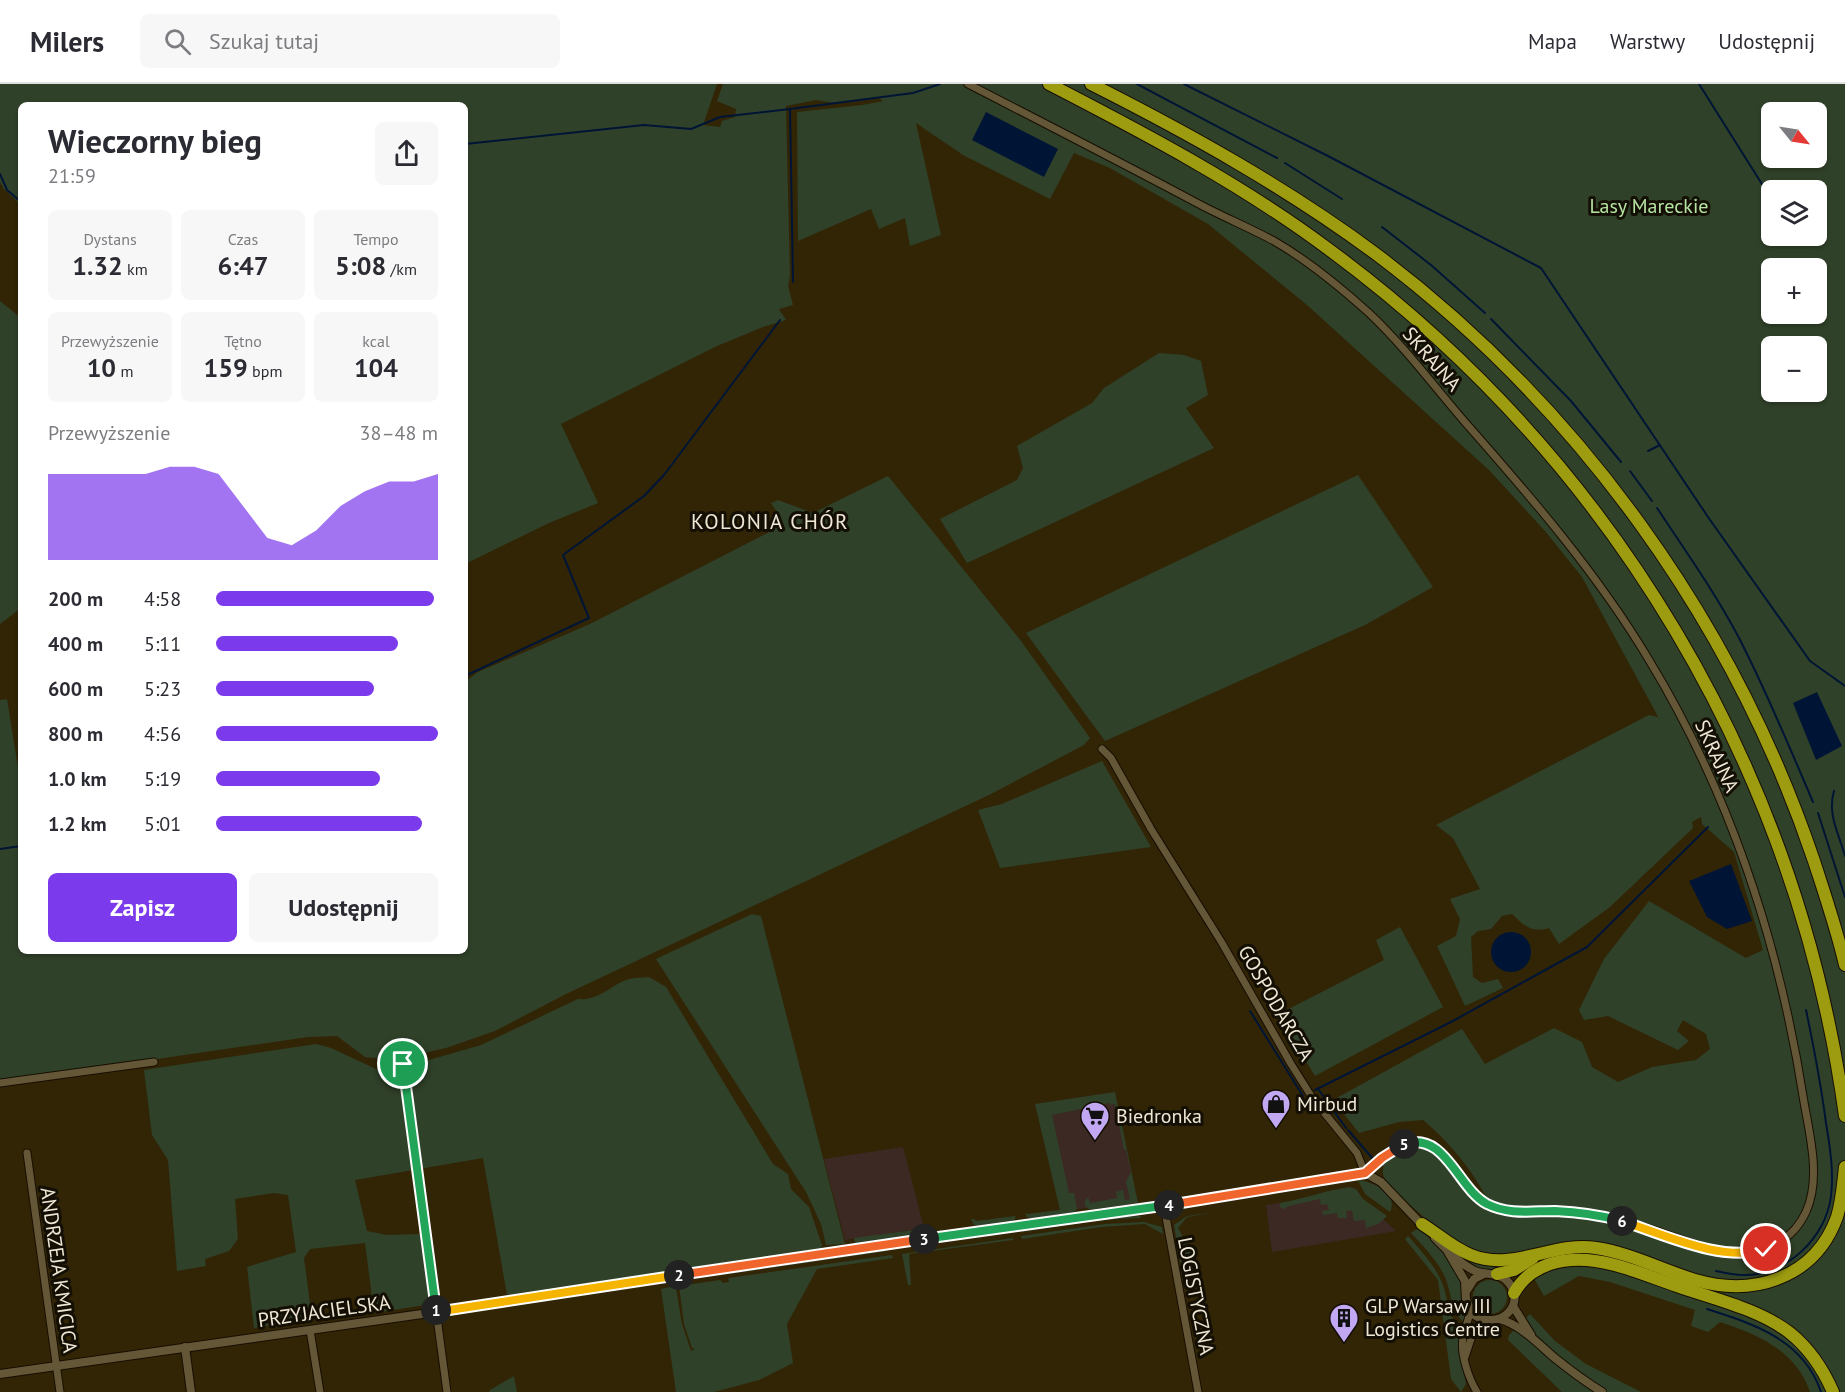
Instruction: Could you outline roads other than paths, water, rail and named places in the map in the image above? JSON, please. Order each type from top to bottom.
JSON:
[{"type":"highway","points":[[1048,84],[1187,158],[1248,194],[1346,261],[1448,347],[1494,392],[1544,446],[1613,534],[1648,585],[1720,711],[1744,761],[1785,863],[1816,966],[1836,1053],[1845,1116]]},
{"type":"highway","points":[[1091,84],[1187,134],[1360,242],[1462,325],[1563,427],[1616,492],[1674,573],[1746,699],[1790,795],[1826,898],[1845,965]]},
{"type":"highway","points":[[1422,1224],[1460,1250],[1485,1259],[1505,1261],[1570,1246],[1585,1246],[1612,1251],[1707,1283],[1755,1286],[1790,1274],[1806,1263],[1822,1245],[1837,1216],[1845,1167]]},
{"type":"highway","points":[[1491,1274],[1514,1270],[1539,1253]]},
{"type":"highway","points":[[1514,1293],[1526,1276],[1555,1263],[1589,1260],[1620,1267],[1751,1312],[1779,1325],[1801,1342],[1815,1359],[1833,1392]]},
{"type":"street","name":"SKRAJNA","points":[[968,84],[1271,240],[1332,280],[1373,317],[1528,494],[1608,595],[1671,698],[1709,775],[1725,811],[1761,909],[1780,975],[1798,1060],[1809,1131],[1813,1184],[1807,1210],[1795,1228],[1777,1244],[1748,1254],[1726,1254],[1596,1215],[1552,1211],[1508,1211],[1482,1201],[1466,1186],[1441,1152],[1420,1142],[1399,1145],[1365,1173]]},
{"type":"street","name":"GOSPODARCZA","points":[[1102,749],[1111,758],[1296,1072],[1313,1099],[1357,1153],[1365,1173],[1381,1182],[1448,1252],[1469,1268],[1508,1281],[1514,1293]]},
{"type":"street","points":[[0,1083],[154,1062]]},
{"type":"street","points":[[403,1064],[447,1392]]},
{"type":"street","name":"ANDRZEJA KMICICA","points":[[27,1153],[60,1392]]},
{"type":"street","name":"PRZYJACIELSKA","points":[[0,1374],[436,1312],[734,1266],[1164,1206],[1365,1173]]},
{"type":"street","name":"LOGISTYCZNA","points":[[1164,1206],[1198,1392]]},
{"type":"street","name":"GOSPODARCZA","points":[[1448,1252],[1464,1278],[1467,1290],[1466,1300],[1470,1311]]},
{"type":"street","points":[[1467,1290],[1474,1280],[1491,1274]]},
{"type":"street","points":[[1477,1392],[1469,1377],[1462,1344],[1470,1311],[1484,1320],[1499,1319],[1505,1316],[1513,1306],[1514,1293]]},
{"type":"street","points":[[1513,1306],[1533,1338]]},
{"type":"street","points":[[1499,1319],[1533,1338],[1564,1365],[1602,1392]]},
{"type":"street","points":[[1465,1357],[1473,1333],[1484,1320]]},
{"type":"street","points":[[310,1330],[320,1392]]},
{"type":"street","points":[[185,1347],[191,1392]]},
{"type":"water","points":[[986,112],[1058,149],[1044,177],[972,140]]},
{"type":"water","points":[[1817,692],[1842,746],[1816,760],[1793,703]]},
{"type":"water","points":[[1731,864],[1752,921],[1727,929],[1707,917],[1689,881]]},
{"type":"water","points":[[1511,932],[1519,933],[1525,938],[1530,944],[1530,960],[1525,966],[1519,971],[1511,972],[1503,971],[1497,966],[1492,960],[1491,952],[1492,944],[1497,938],[1503,933]]},
{"type":"waterway","points":[[793,282],[790,109],[913,93],[940,84]]},
{"type":"waterway","points":[[1137,84],[1277,158]]},
{"type":"waterway","points":[[1184,84],[1328,156],[1541,268],[1708,517],[1810,661],[1845,686]]},
{"type":"waterway","points":[[1699,84],[1761,183]]},
{"type":"waterway","points":[[468,144],[644,125],[691,129],[720,117],[790,109]]},
{"type":"waterway","points":[[1285,163],[1342,199]]},
{"type":"waterway","points":[[0,174],[7,190],[18,199]]},
{"type":"waterway","points":[[1382,227],[1431,265],[1485,313]]},
{"type":"waterway","points":[[1491,319],[1571,401],[1621,462]]},
{"type":"waterway","points":[[468,675],[589,618],[563,555],[644,496],[664,475],[780,320]]},
{"type":"waterway","points":[[1648,451],[1660,445]]},
{"type":"waterway","points":[[1630,471],[1652,501]]},
{"type":"waterway","points":[[1657,508],[1729,619],[1768,697],[1813,802]]},
{"type":"waterway","points":[[1834,791],[1833,816],[1845,856]]},
{"type":"waterway","points":[[1818,813],[1845,897]]},
{"type":"waterway","points":[[1315,1090],[1451,1022],[1587,947],[1708,827]]},
{"type":"waterway","points":[[0,849],[18,846]]},
{"type":"waterway","points":[[1716,1271],[1740,1275],[1759,1274],[1788,1262],[1812,1240],[1828,1211],[1832,1187],[1831,1160],[1820,1081],[1806,1010]]},
{"type":"waterway","points":[[1250,1011],[1303,1096]]},
{"type":"waterway","points":[[1318,1089],[1346,1128]]},
{"type":"waterway","points":[[1348,1130],[1373,1159]]},
{"type":"waterway","points":[[1707,1309],[1759,1328],[1790,1347],[1803,1359],[1821,1392]]},
{"type":"place","name":"Mirbud","points":[[1276,1130]]},
{"type":"place","name":"Biedronka","points":[[1095,1142]]},
{"type":"place","name":"GLP Warsaw III Logistics Centre","points":[[1344,1344]]},
{"type":"district","name":"KOLONIA CHÓR","points":[[770,522]]},
{"type":"park label","name":"Lasy Mareckie","points":[[1649,206]]}]
